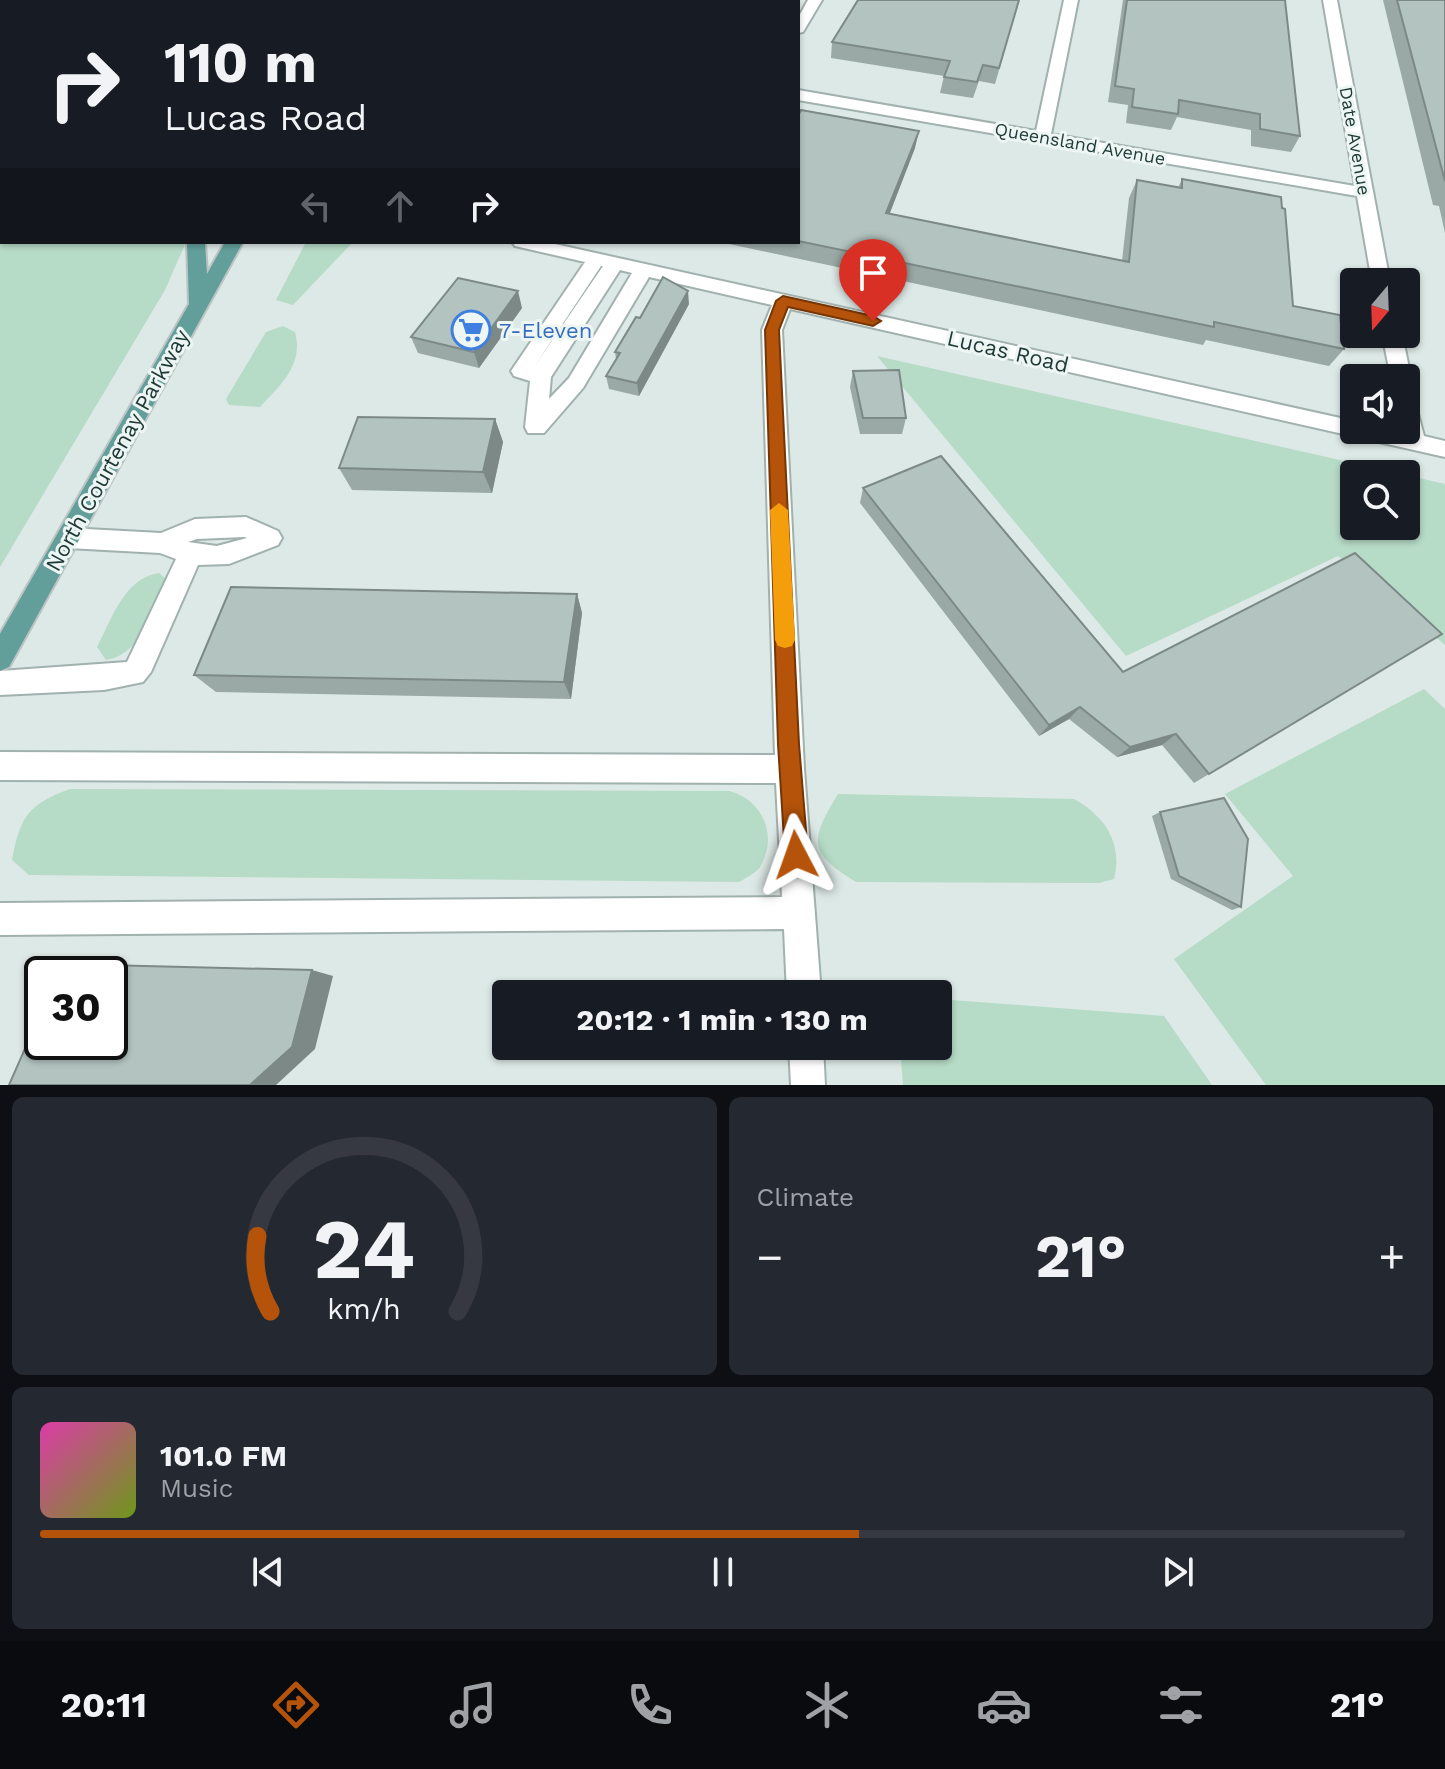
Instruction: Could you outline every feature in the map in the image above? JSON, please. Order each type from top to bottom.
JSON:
[{"type":"main road","points":[[196,244],[199,304]]},
{"type":"main road","name":"North Courtenay Parkway","points":[[0,659],[233,244]]},
{"type":"street","points":[[800,26],[815,0]]},
{"type":"street","points":[[1042,138],[1071,0]]},
{"type":"street","name":"Date Avenue","points":[[1330,0],[1378,268]]},
{"type":"street","name":"Queensland Avenue","points":[[800,95],[1363,192]]},
{"type":"street","name":"Lucas Road","points":[[530,244],[1340,426]]},
{"type":"street","points":[[605,261],[541,376],[536,427],[576,383],[644,269]]},
{"type":"street","points":[[783,301],[772,330],[790,769],[803,980]]},
{"type":"street","name":"Lucas Road","points":[[1420,443],[1445,449]]},
{"type":"street","points":[[68,538],[162,543],[190,556],[237,554],[270,538],[246,527],[234,527],[195,529],[162,543]]},
{"type":"street","points":[[0,683],[104,678],[134,673],[142,663],[190,556]]},
{"type":"street","points":[[0,766],[790,769]]},
{"type":"street","points":[[0,919],[801,913]]},
{"type":"street","points":[[807,1060],[808,1085]]},
{"type":"green space","points":[[0,244],[185,244],[165,290],[0,567]]},
{"type":"green space","points":[[305,244],[351,244],[293,305],[276,300]]},
{"type":"green space","points":[[283,326],[295,332],[297,344],[288,374],[260,407],[229,405],[226,399],[266,332]]},
{"type":"green space","points":[[877,356],[1340,460],[1340,540],[1420,540],[1420,478],[1445,484],[1445,645],[1338,556],[1126,656]]},
{"type":"green space","points":[[159,573],[166,579],[145,628],[129,649],[106,660],[97,647],[120,601],[137,583]]},
{"type":"green space","points":[[1424,689],[1445,709],[1445,1085],[1266,1085],[1174,959],[1293,876],[1225,794]]},
{"type":"green space","points":[[70,789],[729,791],[741,795],[758,810],[764,820],[768,843],[760,867],[739,882],[29,875],[12,860],[23,823],[44,800]]},
{"type":"green space","points":[[838,794],[1074,799],[1095,814],[1109,832],[1116,854],[1114,879],[1099,883],[856,882],[829,862],[818,844],[822,823]]},
{"type":"green space","points":[[952,1000],[1164,1016],[1212,1085],[903,1085],[901,1060],[952,1060]]},
{"type":"building","points":[[858,0],[1019,0],[999,68],[983,65],[977,82],[944,77],[950,61],[832,42]]},
{"type":"building","points":[[1127,0],[1285,0],[1300,136],[1260,129],[1260,114],[1179,100],[1178,114],[1132,107],[1134,89],[1115,86]]},
{"type":"building","points":[[1397,0],[1445,0],[1445,181]]},
{"type":"building","points":[[801,110],[919,131],[886,213],[1129,262],[1137,180],[1182,188],[1182,179],[1281,197],[1282,208],[1285,209],[1293,306],[1340,315],[1340,348],[1344,349],[1214,322],[1214,327],[800,241]]},
{"type":"building","points":[[663,277],[688,291],[637,383],[606,376],[620,353],[615,352],[636,317],[640,318]]},
{"type":"building","points":[[458,278],[518,291],[474,352],[411,337]]},
{"type":"building","points":[[899,370],[906,418],[863,418],[853,371]]},
{"type":"building","points":[[358,417],[495,419],[483,472],[339,468]]},
{"type":"building","points":[[941,456],[1123,672],[1355,553],[1442,634],[1209,774],[1176,734],[1130,747],[1080,707],[1049,725],[863,488]]},
{"type":"building","points":[[231,587],[577,594],[564,682],[194,675]]},
{"type":"building","points":[[1224,798],[1248,839],[1241,907],[1179,876],[1160,812]]},
{"type":"building","points":[[128,966],[312,970],[292,1047],[250,1085],[9,1085],[24,1051],[24,1060],[128,1060]]},
{"type":"slow traffic","points":[[779,510],[785,640]]},
{"type":"place","name":"7-Eleven","points":[[471,330]]},
{"type":"route","points":[[796,855],[772,330],[783,301],[873,321]]}]
